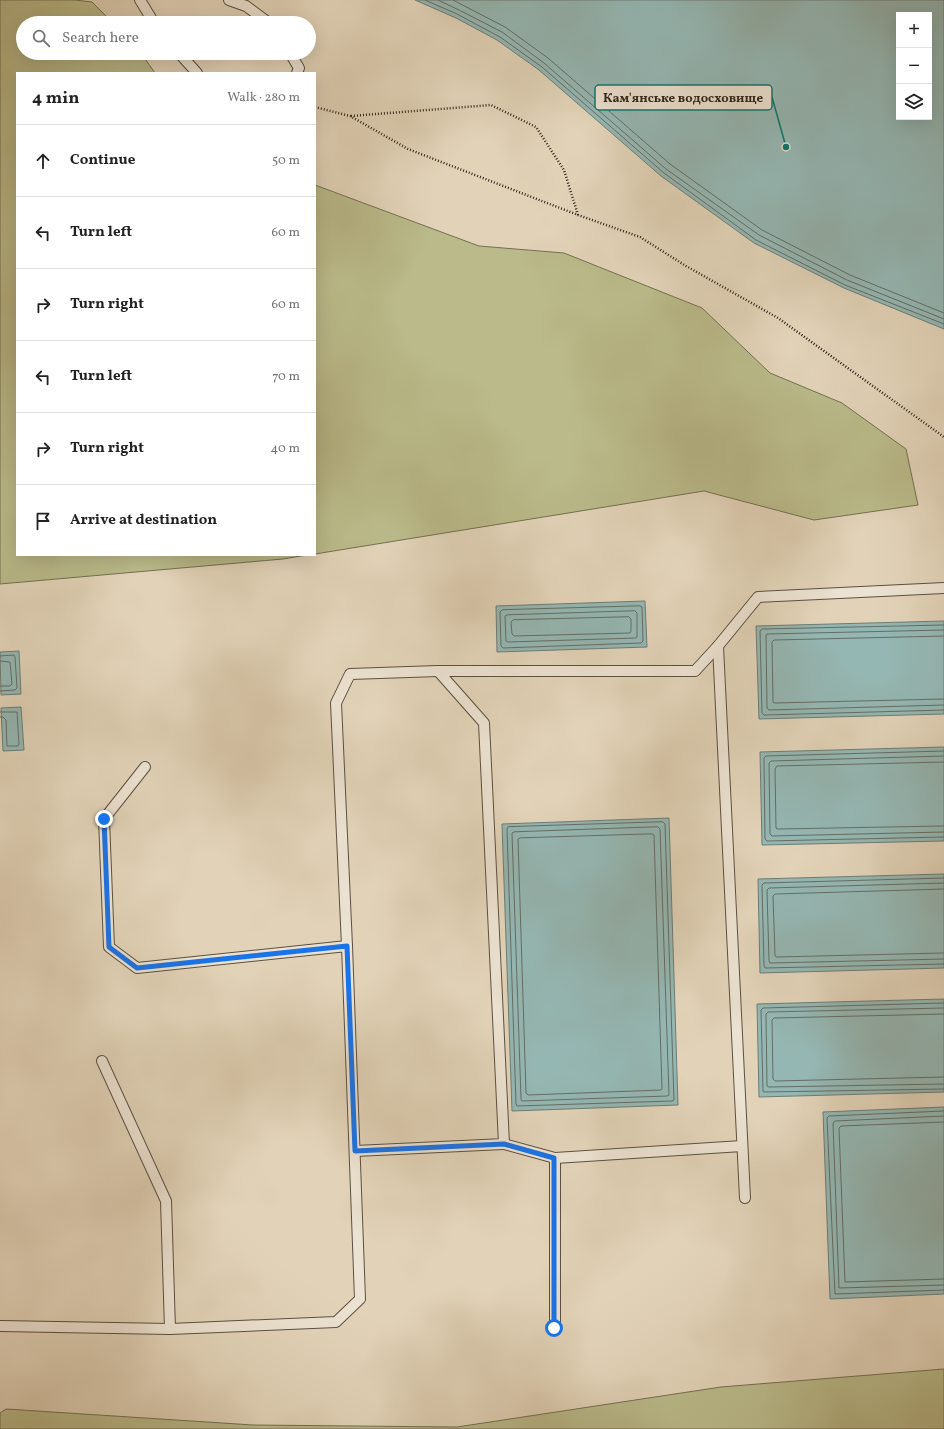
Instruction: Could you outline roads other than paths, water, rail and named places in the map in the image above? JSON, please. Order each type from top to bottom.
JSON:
[{"type":"lane","points":[[140,0],[150,16]]},
{"type":"lane","points":[[229,0],[246,6],[260,16]]},
{"type":"lane","points":[[185,60],[196,72]]},
{"type":"lane","points":[[294,60],[299,68],[297,72]]},
{"type":"lane","points":[[0,1326],[170,1329],[336,1322],[360,1299],[347,946],[336,703],[350,674],[438,671],[695,671],[758,598],[944,588]]},
{"type":"lane","points":[[718,646],[745,1198]]},
{"type":"lane","points":[[438,671],[484,723],[504,1144]]},
{"type":"lane","points":[[145,767],[104,819],[109,947],[137,968],[347,946]]},
{"type":"lane","points":[[102,1061],[166,1201],[170,1329]]},
{"type":"lane","points":[[355,1151],[504,1144],[554,1158],[742,1146]]},
{"type":"lane","points":[[554,1158],[554,1328]]},
{"type":"water","points":[[415,0],[944,0],[944,329],[844,288],[754,243],[661,176],[539,70],[497,40],[456,18]]},
{"type":"water","points":[[645,601],[647,647],[497,652],[496,606]]},
{"type":"water","points":[[944,621],[944,714],[759,719],[756,626]]},
{"type":"water","points":[[19,651],[21,694],[1,695],[0,652]]},
{"type":"water","points":[[21,707],[24,750],[3,751],[1,708]]},
{"type":"water","points":[[944,747],[944,841],[762,845],[760,752]]},
{"type":"water","points":[[669,818],[678,1105],[512,1111],[502,824]]},
{"type":"water","points":[[944,874],[944,968],[760,973],[758,879]]},
{"type":"water","points":[[944,999],[944,1092],[759,1097],[757,1004]]},
{"type":"water","points":[[944,1107],[944,1294],[830,1299],[823,1112]]},
{"type":"place","name":"Кам'янське водосховище","points":[[786,147]]}]
